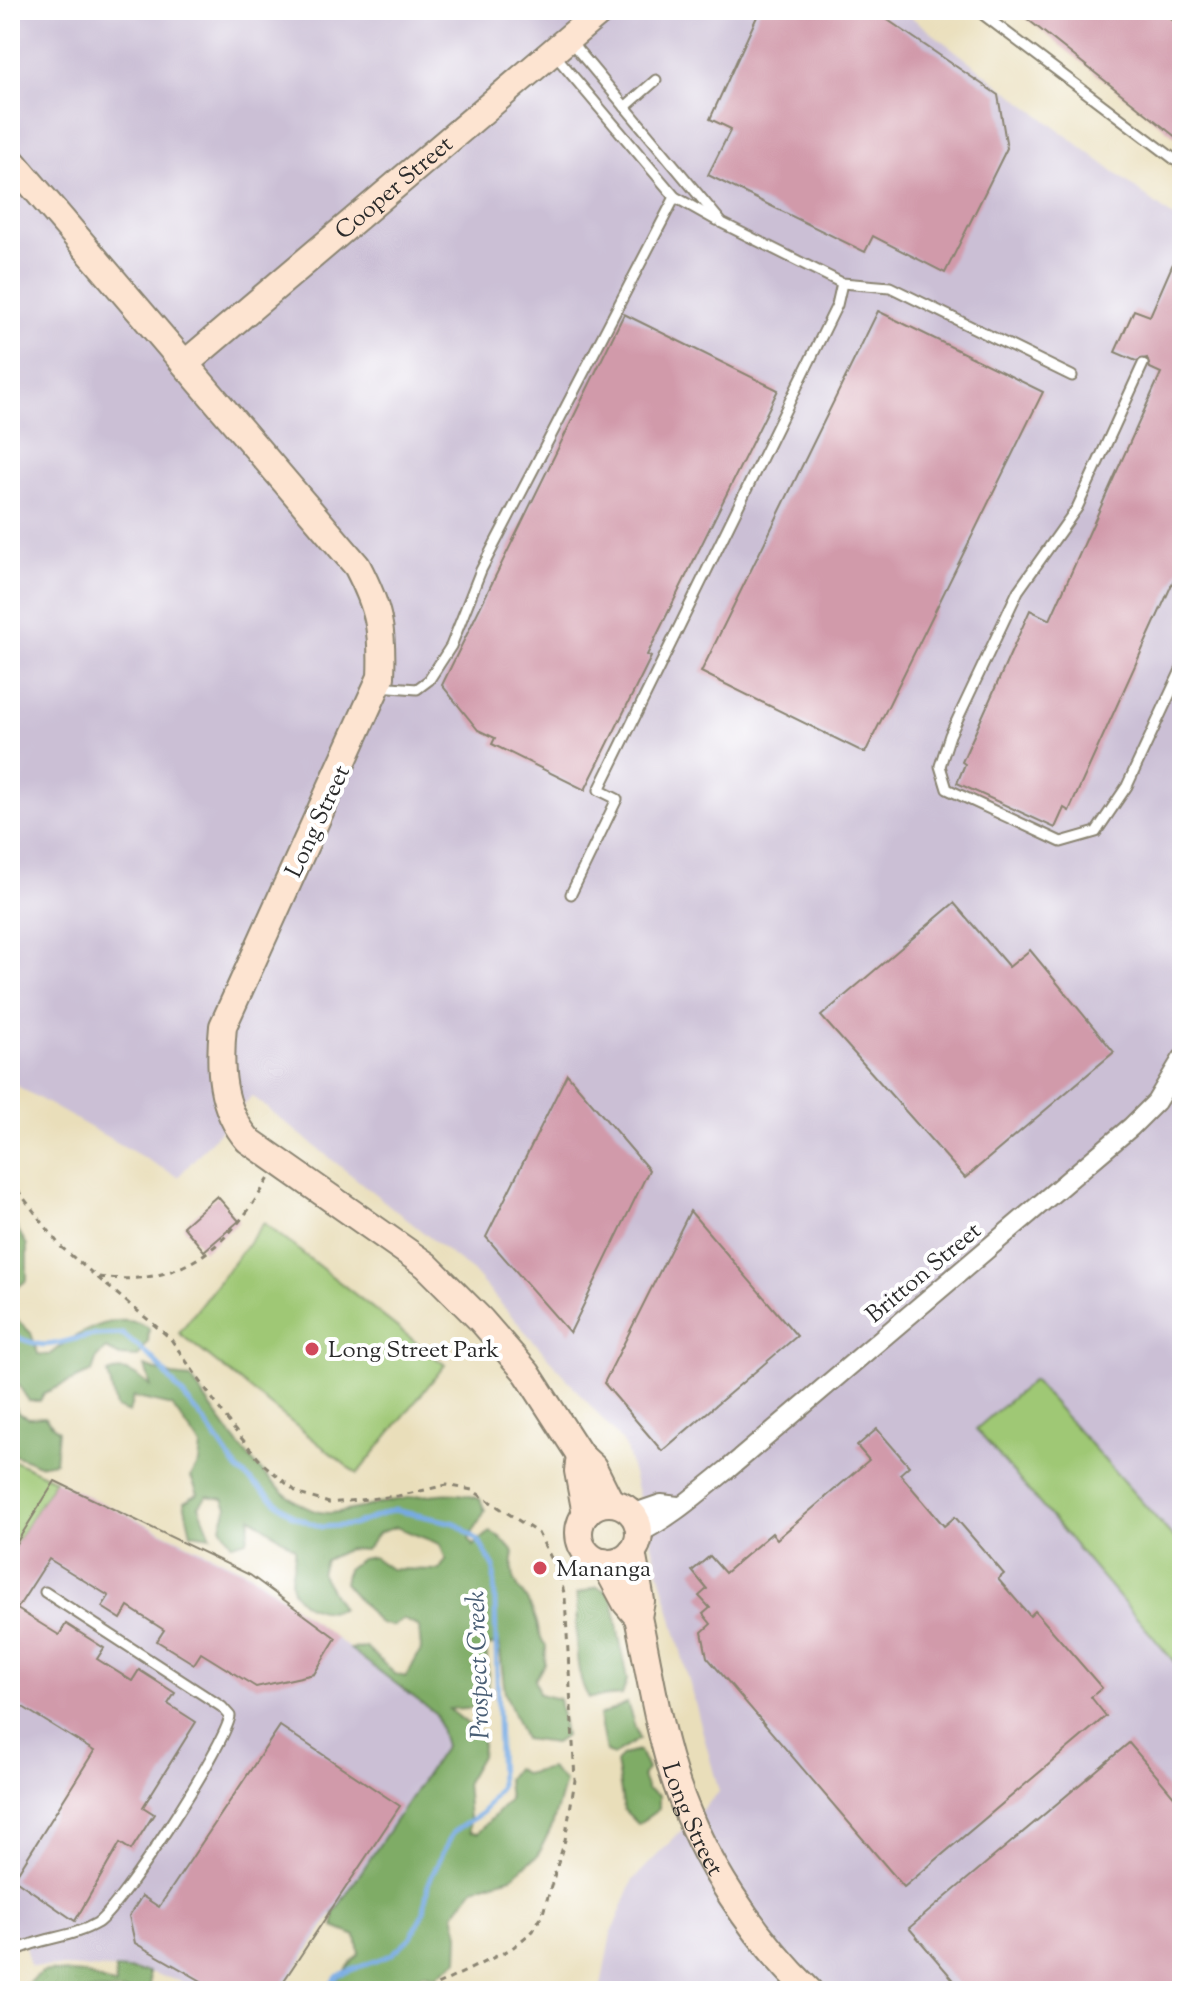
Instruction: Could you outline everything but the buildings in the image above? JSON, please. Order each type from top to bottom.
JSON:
[{"type":"street","name":"Cooper Street","points":[[186,363],[602,10]]},
{"type":"street","name":"Long Street","points":[[10,159],[357,566],[377,605],[383,635],[378,686],[223,1026],[220,1058],[224,1094],[237,1127],[278,1161],[437,1276],[527,1373],[580,1455],[593,1467],[629,1525],[641,1601],[638,1617],[661,1730],[677,1787],[701,1840],[759,1934],[809,1991]]},
{"type":"street","name":"Britton Street","points":[[629,1525],[661,1504],[678,1506],[728,1469],[1131,1127],[1156,1102],[1182,1059]]},
{"type":"street","name":"Long Street","points":[[580,1455],[578,1471],[586,1514]]},
{"type":"street","points":[[601,1504],[629,1525],[615,1562],[604,1562],[587,1552],[582,1544],[579,1534],[586,1514],[601,1504]]},
{"type":"street","name":"Long Street","points":[[604,1562],[626,1603],[638,1617]]},
{"type":"lane","points":[[977,10],[1182,165]]},
{"type":"lane","points":[[561,46],[625,107],[722,223]]},
{"type":"lane","points":[[561,46],[675,197],[842,283],[890,287],[1072,376]]},
{"type":"lane","points":[[625,107],[656,80]]},
{"type":"lane","points":[[378,686],[417,689],[429,680],[451,646],[481,570],[675,197]]},
{"type":"lane","points":[[571,894],[617,799],[599,790],[833,314],[842,283]]},
{"type":"lane","points":[[1143,364],[1077,508],[1018,591],[950,735],[940,766],[947,789],[1061,842],[1096,832],[1127,786],[1182,668]]},
{"type":"lane","points":[[10,1954],[30,1942],[74,1933],[109,1914],[216,1750],[230,1716],[222,1707],[45,1592]]},
{"type":"path","points":[[98,1277],[130,1281],[161,1276],[202,1257],[250,1211],[278,1161]]},
{"type":"path","points":[[10,1180],[61,1247],[170,1338],[233,1428],[262,1463],[299,1494],[329,1503],[362,1501],[447,1485],[472,1490],[538,1533],[559,1573],[565,1597],[575,1780],[567,1825],[543,1913],[533,1931],[511,1949],[425,1991]]},
{"type":"shaded area","points":[[10,10],[902,10],[1182,224],[1182,1991],[600,1991],[611,1934],[633,1880],[719,1792],[625,1445],[473,1272],[252,1096],[178,1177],[10,1082]]},
{"type":"shaded area","points":[[10,1459],[252,1574],[436,1715],[445,1746],[281,1991],[212,1991],[142,1970],[30,1966],[25,1946],[10,1929]]},
{"type":"green space","points":[[10,1217],[27,1245],[27,1280],[10,1293]]},
{"type":"green space","name":"Long Street Park","points":[[264,1223],[445,1365],[357,1474],[179,1333]]},
{"type":"green space","points":[[10,1313],[31,1333],[38,1354],[49,1355],[83,1332],[110,1322],[137,1323],[149,1328],[148,1342],[138,1357],[120,1356],[106,1349],[97,1357],[92,1372],[44,1393],[40,1401],[29,1401],[10,1372]]},
{"type":"green space","points":[[145,1366],[172,1376],[191,1378],[251,1459],[291,1498],[310,1509],[329,1513],[428,1495],[469,1496],[480,1499],[485,1511],[469,1539],[473,1546],[490,1532],[500,1537],[514,1553],[515,1581],[531,1608],[546,1646],[545,1663],[535,1679],[539,1694],[559,1699],[565,1736],[555,1743],[524,1739],[505,1693],[499,1643],[486,1647],[487,1699],[482,1707],[449,1709],[483,1736],[481,1756],[466,1782],[470,1832],[478,1833],[509,1800],[507,1779],[515,1768],[525,1774],[550,1768],[565,1782],[552,1826],[537,1856],[511,1877],[474,1888],[454,1914],[459,1934],[458,1960],[436,1976],[423,1973],[392,1991],[327,1991],[359,1954],[356,1936],[334,1927],[334,1913],[445,1746],[436,1714],[350,1649],[366,1647],[395,1674],[406,1677],[421,1650],[419,1627],[403,1619],[393,1626],[379,1623],[344,1583],[347,1569],[361,1559],[373,1557],[390,1569],[439,1570],[446,1560],[440,1544],[396,1527],[378,1533],[366,1550],[348,1549],[325,1560],[321,1573],[342,1609],[318,1609],[303,1603],[293,1590],[291,1581],[295,1548],[251,1517],[247,1540],[232,1544],[221,1526],[227,1507],[223,1499],[207,1496],[199,1506],[211,1536],[191,1533],[184,1502],[198,1494],[191,1477],[199,1463],[201,1446],[172,1406],[133,1397],[129,1413],[116,1408],[108,1373],[126,1371],[151,1387]]},
{"type":"green space","points":[[1033,1380],[1182,1547],[1182,1671],[976,1429]]},
{"type":"green space","points":[[10,1393],[18,1413],[29,1418],[44,1417],[58,1431],[55,1462],[39,1465],[10,1453]]},
{"type":"green space","points":[[10,1459],[55,1480],[10,1553]]},
{"type":"green space","points":[[597,1587],[608,1592],[613,1602],[627,1680],[622,1695],[589,1698],[583,1687],[578,1662],[577,1594]]},
{"type":"green space","points":[[627,1703],[639,1739],[613,1755],[606,1752],[599,1716]]},
{"type":"green space","points":[[639,1751],[647,1769],[642,1777],[647,1789],[659,1796],[659,1809],[638,1824],[624,1810],[616,1763],[622,1755]]},
{"type":"green space","points":[[115,1969],[149,1972],[150,1990],[155,1991],[17,1991],[44,1971],[84,1974],[116,1986]]},
{"type":"waterway","name":"Prospect Creek","points":[[10,1334],[41,1345],[89,1336],[123,1334],[154,1360],[205,1422],[237,1469],[293,1516],[321,1527],[353,1525],[394,1510],[455,1523],[478,1540],[494,1567],[500,1786],[483,1812],[453,1832],[428,1884],[424,1911],[411,1937],[391,1955],[338,1975],[326,1991]]},
{"type":"place","name":"Long Street Park","points":[[312,1349]]},
{"type":"place","name":"Mananga","points":[[540,1568]]}]
